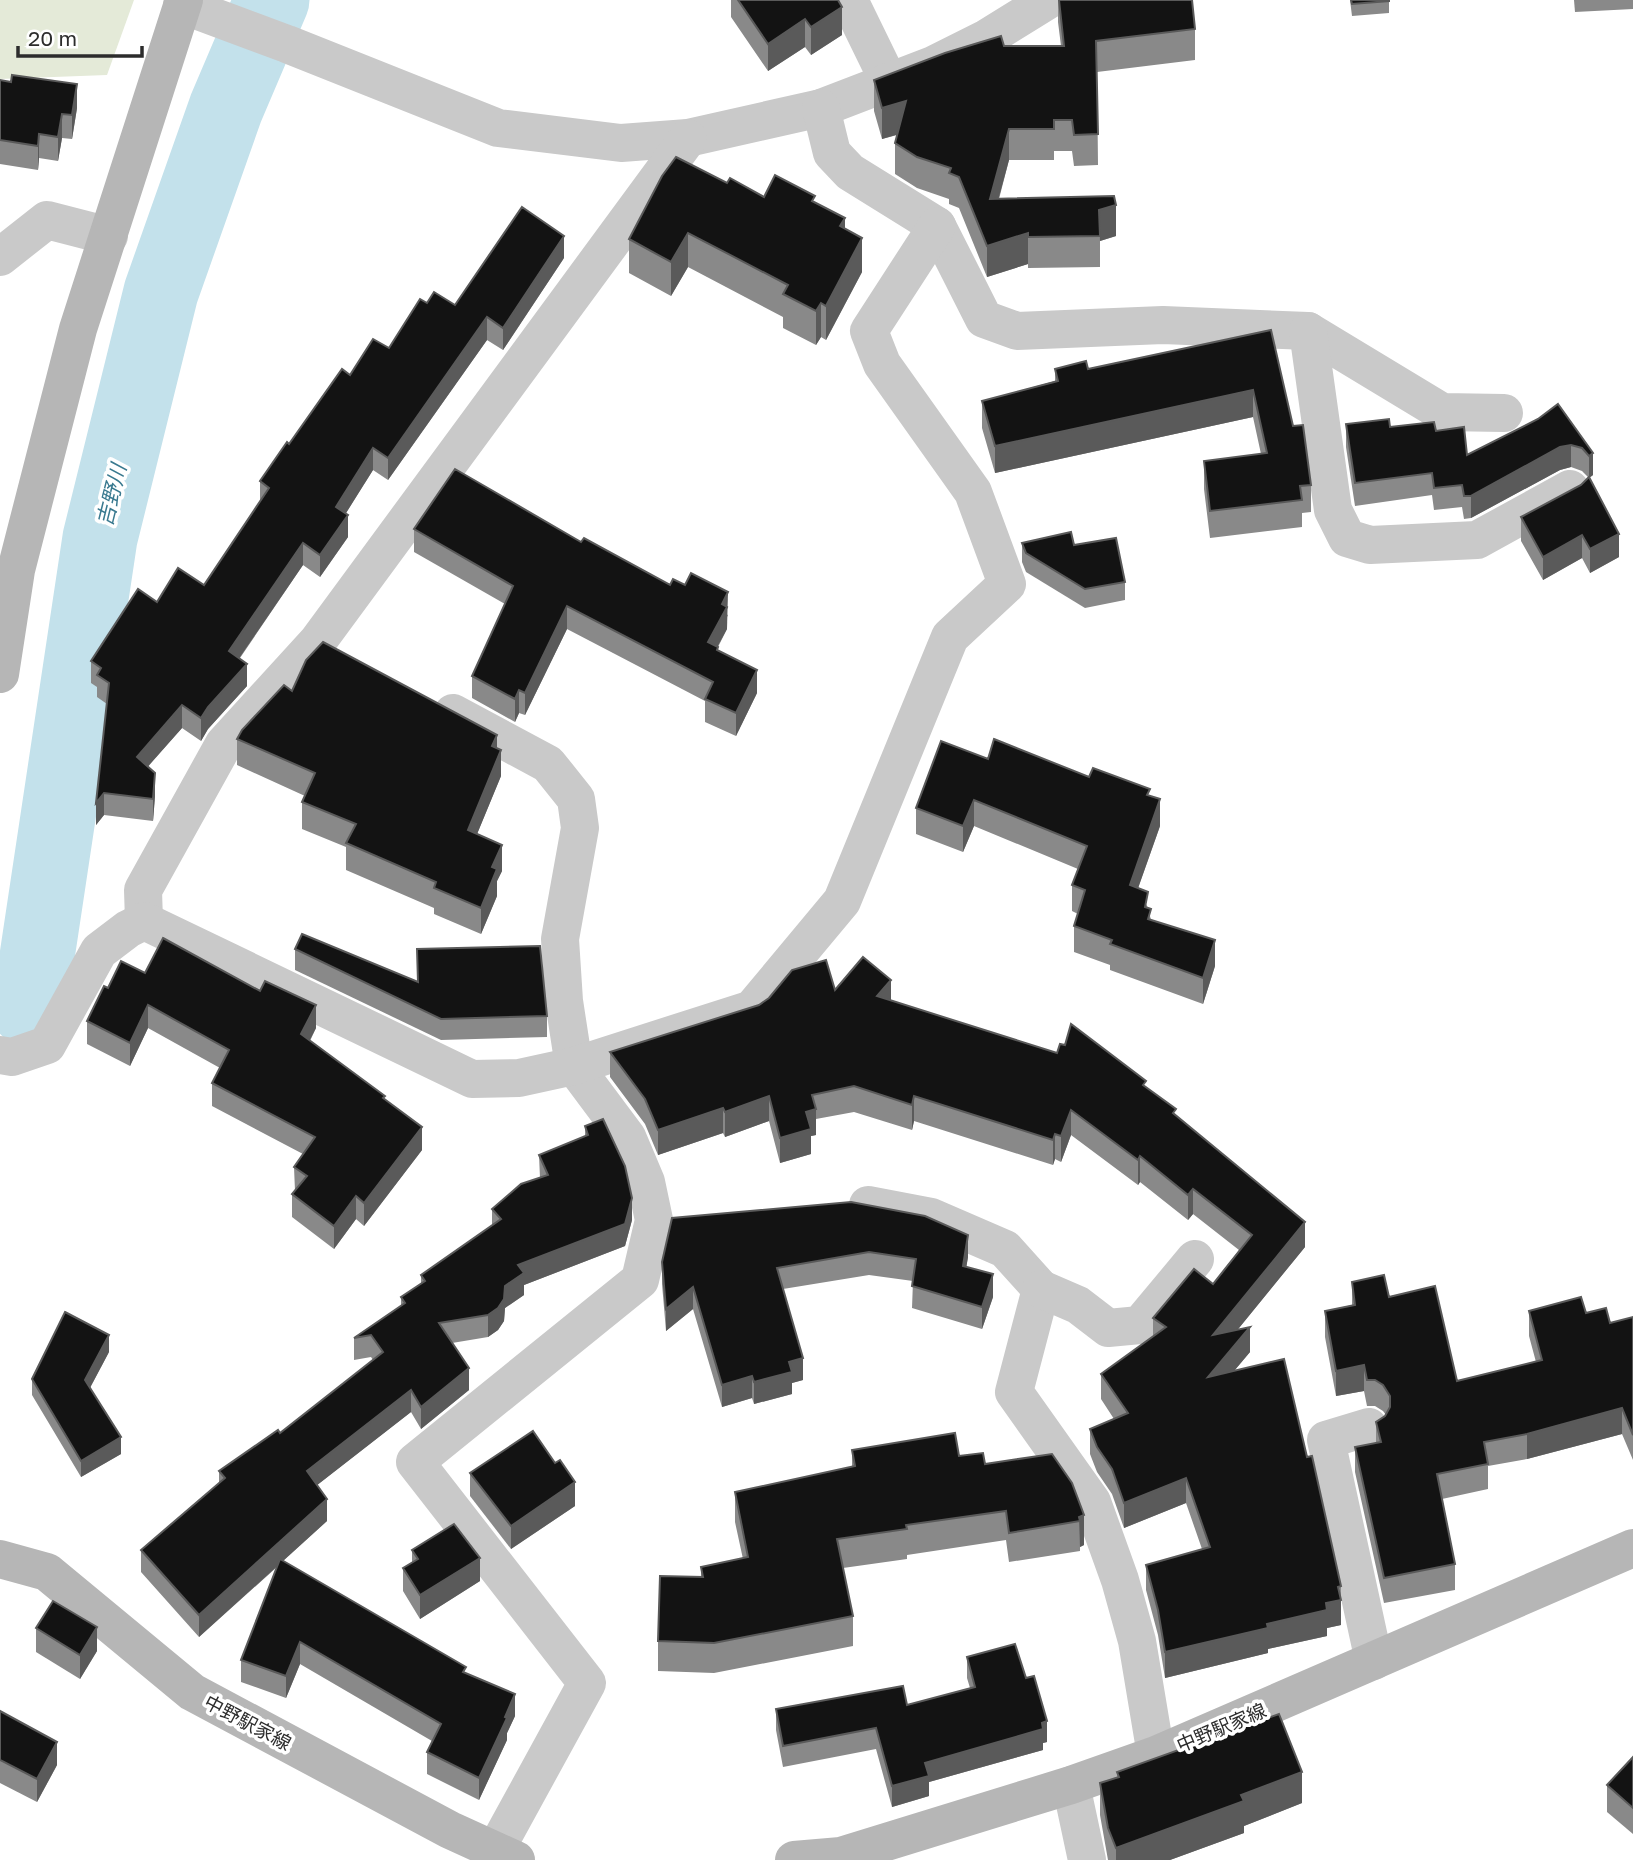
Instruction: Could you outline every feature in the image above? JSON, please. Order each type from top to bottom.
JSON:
[{"type":"main road","points":[[0,674],[16,570],[78,329],[183,3]]},
{"type":"main road","name":"中野駅家線","points":[[794,1860],[841,1856],[1071,1786],[1156,1755],[1633,1548]]},
{"type":"main road","name":"中野駅家線","points":[[0,1559],[47,1572],[192,1692],[438,1824],[505,1855]]},
{"type":"street","points":[[849,0],[890,82]]},
{"type":"street","points":[[183,3],[498,128],[621,143],[688,138],[821,108],[933,65],[986,38],[1048,0]]},
{"type":"street","points":[[821,108],[832,153],[850,172],[937,226],[984,319],[1017,331],[1163,325],[1308,331],[1442,412],[1504,413]]},
{"type":"street","points":[[144,921],[143,890],[223,744],[318,641],[688,138]]},
{"type":"street","points":[[0,257],[47,220],[109,236]]},
{"type":"street","points":[[144,921],[472,1079],[519,1078],[574,1066],[752,1009],[842,901],[950,637],[1007,584],[973,492],[882,364],[869,331],[937,226]]},
{"type":"street","points":[[1308,331],[1333,510],[1346,538],[1370,545],[1477,540],[1570,489]]},
{"type":"street","points":[[318,641],[355,660]]},
{"type":"street","points":[[427,699],[548,764],[576,799],[580,828],[561,939],[565,1001],[574,1066],[627,1137],[646,1182],[654,1220],[640,1280],[415,1462],[587,1683],[505,1855]]},
{"type":"street","points":[[0,1055],[12,1057],[47,1045],[99,951],[128,929],[144,921]]},
{"type":"street","points":[[839,1203],[852,1202],[931,1217],[1005,1249],[1041,1289],[1078,1305],[1108,1328],[1140,1325],[1195,1259]]},
{"type":"street","points":[[654,1220],[693,1216]]},
{"type":"street","points":[[1041,1289],[1014,1392],[1092,1502],[1120,1580],[1137,1641],[1156,1755]]},
{"type":"street","points":[[1369,1427],[1326,1440],[1374,1661]]},
{"type":"street","points":[[1071,1786],[1087,1860]]},
{"type":"green space","points":[[0,0],[134,0],[107,75],[0,79]]},
{"type":"building","points":[[738,0],[838,0],[842,7],[811,27],[805,19],[768,44]]},
{"type":"building","points":[[1059,0],[1192,0],[1195,29],[1096,41],[1098,134],[1074,135],[1072,120],[1054,120],[1054,129],[1009,129],[990,199],[1114,196],[1116,205],[1099,210],[1100,236],[1028,237],[1028,233],[987,246],[959,177],[949,173],[951,168],[917,157],[895,143],[906,101],[882,108],[874,80],[945,53],[1001,36],[1004,46],[1064,46]]},
{"type":"building","points":[[1351,0],[1389,0],[1389,1],[1352,4]]},
{"type":"building","points":[[12,75],[77,84],[72,115],[62,114],[58,137],[39,134],[38,146],[0,140],[0,80],[11,82]]},
{"type":"building","points":[[676,157],[727,183],[730,178],[764,197],[775,175],[815,196],[812,201],[845,218],[840,226],[862,238],[826,306],[821,303],[816,311],[783,294],[788,285],[688,233],[671,262],[629,239],[662,176]]},
{"type":"building","points":[[522,207],[564,236],[503,328],[487,317],[388,458],[373,448],[336,507],[348,515],[320,555],[303,543],[229,651],[247,664],[201,718],[182,705],[137,757],[155,773],[153,799],[104,793],[96,803],[109,683],[97,675],[101,668],[91,661],[138,589],[157,602],[178,568],[204,585],[269,488],[260,481],[342,369],[350,375],[373,339],[389,348],[420,299],[427,303],[434,292],[455,305]]},
{"type":"building","points":[[1271,330],[1293,426],[1303,425],[1311,485],[1300,486],[1302,500],[1210,511],[1204,461],[1267,453],[1253,390],[995,446],[982,401],[1058,381],[1055,369],[1086,361],[1088,369]]},
{"type":"building","points":[[1558,404],[1593,453],[1589,456],[1582,448],[1571,445],[1560,447],[1471,496],[1464,496],[1462,485],[1434,488],[1432,473],[1355,483],[1346,424],[1389,419],[1390,427],[1434,422],[1436,431],[1464,427],[1467,455],[1538,419]]},
{"type":"building","points":[[455,469],[581,542],[584,538],[670,585],[673,579],[685,585],[691,573],[728,592],[722,604],[727,607],[708,642],[718,647],[717,650],[757,670],[736,713],[705,699],[713,682],[567,606],[525,693],[519,690],[515,699],[472,676],[513,586],[414,529]]},
{"type":"building","points":[[1589,477],[1619,534],[1590,549],[1582,535],[1543,557],[1521,517],[1581,485]]},
{"type":"building","points":[[1071,532],[1074,545],[1116,538],[1125,582],[1085,589],[1026,553],[1022,543]]},
{"type":"building","points":[[323,642],[497,735],[492,746],[501,750],[468,830],[502,845],[492,867],[497,869],[481,908],[434,888],[436,882],[346,843],[356,824],[302,802],[315,773],[237,739],[242,730],[284,685],[292,691],[306,660]]},
{"type":"building","points":[[994,739],[1089,777],[1093,768],[1150,789],[1147,795],[1160,799],[1130,885],[1148,892],[1145,907],[1151,909],[1148,919],[1215,940],[1203,978],[1110,944],[1112,940],[1074,926],[1085,890],[1072,885],[1087,846],[974,800],[963,826],[916,808],[941,741],[988,759]]},
{"type":"building","points":[[302,934],[418,982],[417,949],[540,946],[547,1016],[441,1019],[295,949]]},
{"type":"building","points":[[163,938],[260,991],[265,981],[316,1005],[301,1034],[422,1127],[364,1203],[356,1196],[334,1226],[292,1194],[307,1176],[294,1167],[315,1137],[212,1083],[229,1050],[148,1005],[130,1043],[87,1021],[104,986],[108,988],[121,961],[145,973]]},
{"type":"building","points":[[863,957],[891,980],[877,996],[1057,1053],[1060,1044],[1065,1045],[1071,1024],[1146,1081],[1143,1085],[1176,1109],[1173,1113],[1305,1222],[1213,1335],[1250,1327],[1208,1377],[1284,1359],[1307,1457],[1312,1456],[1341,1586],[1338,1587],[1341,1600],[1326,1603],[1327,1610],[1267,1624],[1268,1628],[1165,1652],[1158,1610],[1146,1565],[1210,1547],[1186,1478],[1124,1503],[1112,1469],[1097,1447],[1090,1429],[1128,1413],[1101,1374],[1166,1327],[1153,1318],[1194,1269],[1213,1284],[1252,1235],[1193,1189],[1188,1195],[1140,1156],[1138,1160],[1071,1110],[1061,1136],[1055,1134],[1053,1140],[914,1096],[912,1105],[854,1086],[812,1095],[816,1109],[806,1112],[811,1129],[780,1138],[769,1096],[725,1112],[723,1108],[658,1130],[645,1099],[610,1052],[759,1005],[769,998],[792,970],[826,960],[835,990]]},
{"type":"building","points":[[603,1119],[625,1166],[632,1198],[625,1224],[518,1265],[524,1273],[505,1286],[504,1299],[498,1308],[488,1315],[439,1323],[469,1368],[421,1407],[411,1390],[307,1471],[327,1499],[199,1615],[141,1550],[225,1478],[219,1471],[278,1430],[280,1433],[383,1352],[371,1335],[354,1338],[405,1303],[401,1297],[425,1281],[421,1275],[501,1219],[492,1209],[521,1184],[548,1175],[539,1155],[588,1135],[585,1126]]},
{"type":"building","points":[[851,1202],[925,1216],[968,1235],[963,1266],[993,1274],[982,1307],[912,1286],[916,1259],[869,1252],[777,1268],[803,1358],[789,1362],[792,1372],[754,1382],[752,1376],[722,1385],[693,1287],[666,1309],[662,1262],[672,1218]]},
{"type":"building","points":[[1384,1275],[1389,1297],[1435,1286],[1457,1381],[1542,1360],[1529,1311],[1581,1297],[1586,1313],[1606,1308],[1610,1323],[1633,1317],[1633,1435],[1622,1408],[1527,1434],[1484,1442],[1488,1464],[1437,1474],[1455,1564],[1384,1578],[1355,1447],[1381,1442],[1376,1422],[1385,1416],[1390,1407],[1390,1396],[1383,1385],[1375,1380],[1367,1380],[1364,1365],[1336,1371],[1325,1311],[1355,1305],[1352,1282]]},
{"type":"building","points":[[65,1312],[109,1335],[85,1380],[121,1437],[81,1461],[32,1379]]},
{"type":"building","points":[[533,1431],[555,1463],[560,1460],[575,1482],[511,1526],[470,1473]]},
{"type":"building","points":[[955,1433],[959,1456],[983,1453],[985,1464],[1052,1454],[1072,1483],[1084,1515],[1079,1517],[1080,1521],[1009,1533],[1006,1511],[906,1525],[907,1529],[837,1539],[853,1616],[714,1643],[658,1641],[660,1576],[703,1577],[701,1567],[748,1557],[735,1492],[855,1466],[852,1450]]},
{"type":"building","points":[[454,1524],[480,1558],[420,1595],[403,1568],[418,1559],[412,1550]]},
{"type":"building","points":[[280,1559],[466,1667],[463,1672],[515,1694],[505,1717],[507,1718],[479,1778],[427,1752],[441,1724],[300,1642],[286,1676],[241,1660]]},
{"type":"building","points":[[53,1601],[97,1627],[80,1655],[36,1628]]},
{"type":"building","points":[[1015,1644],[1026,1678],[1034,1676],[1047,1721],[1042,1723],[1043,1729],[925,1763],[929,1776],[892,1786],[876,1728],[783,1746],[776,1709],[903,1686],[907,1705],[975,1687],[967,1657]]},
{"type":"building","points":[[0,1711],[57,1742],[37,1779],[0,1760]]},
{"type":"building","points":[[1279,1714],[1302,1772],[1241,1795],[1244,1801],[1116,1848],[1108,1828],[1100,1783],[1119,1777],[1117,1772]]},
{"type":"building","points":[[1633,1757],[1633,1808],[1607,1785]]},
{"type":"waterway","name":"吉野川","points":[[29,1010],[100,538],[161,292],[226,108],[272,0]]}]
